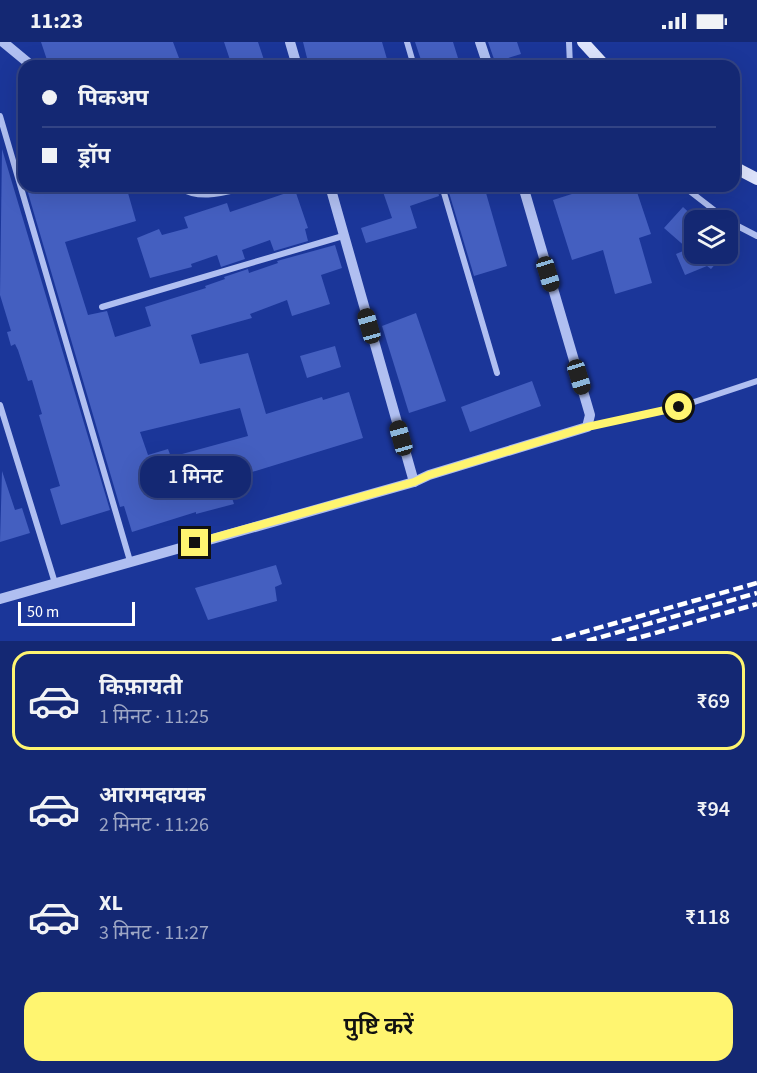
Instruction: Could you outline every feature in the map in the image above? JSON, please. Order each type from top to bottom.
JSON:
[{"type":"main road","points":[[583,42],[599,60]]},
{"type":"main road","points":[[740,170],[757,179]]},
{"type":"street","points":[[3,42],[25,60]]},
{"type":"street","points":[[290,42],[295,60]]},
{"type":"street","points":[[407,42],[412,60]]},
{"type":"street","points":[[480,42],[486,60]]},
{"type":"street","points":[[569,42],[570,60]]},
{"type":"street","points":[[0,117],[18,179]]},
{"type":"street","points":[[22,192],[129,561]]},
{"type":"street","points":[[189,192],[217,192]]},
{"type":"street","points":[[332,192],[414,482]]},
{"type":"street","points":[[444,192],[497,373]]},
{"type":"street","points":[[525,192],[590,415],[587,427]]},
{"type":"street","points":[[691,192],[713,210]]},
{"type":"street","points":[[738,229],[757,236]]},
{"type":"street","points":[[102,307],[343,236]]},
{"type":"street","points":[[0,599],[414,482],[429,475],[587,427],[679,407],[757,381]]},
{"type":"street","points":[[0,405],[55,583]]},
{"type":"building","points":[[41,42],[173,42],[180,60],[47,60]]},
{"type":"building","points":[[224,42],[258,42],[264,60],[230,60]]},
{"type":"building","points":[[303,42],[382,42],[387,60],[308,60]]},
{"type":"building","points":[[415,42],[453,42],[458,58],[452,60],[421,60]]},
{"type":"building","points":[[488,42],[517,42],[521,54],[494,60]]},
{"type":"building","points":[[2,149],[110,510],[61,525],[50,489],[60,486],[39,415],[42,414],[32,380],[28,381],[15,344],[11,346],[7,332],[11,331],[0,295]]},
{"type":"building","points":[[28,192],[128,192],[136,221],[65,242],[88,315],[107,311],[115,337],[151,326],[145,307],[206,288],[205,286],[225,279],[224,277],[248,269],[249,273],[278,263],[277,261],[335,245],[342,268],[321,275],[330,304],[292,316],[287,300],[250,314],[252,318],[191,335],[200,364],[248,353],[266,414],[322,397],[323,400],[349,392],[363,438],[226,480],[234,504],[196,514],[196,512],[132,532],[124,506],[120,507]],"holes":[[[240,408],[248,436],[171,457],[168,449],[148,455],[140,432]]]},
{"type":"building","points":[[289,192],[296,192],[308,228],[305,229],[308,241],[274,251],[270,240],[242,250],[245,259],[221,267],[217,255],[191,264],[192,267],[150,278],[137,238],[159,229],[162,235],[188,228],[184,217],[227,203],[230,212]]},
{"type":"building","points":[[383,192],[438,192],[439,196],[410,206],[417,228],[366,243],[361,228],[392,218]]},
{"type":"building","points":[[449,192],[486,192],[507,266],[474,276]]},
{"type":"building","points":[[578,192],[637,192],[651,234],[639,238],[652,283],[615,294],[603,250],[572,260],[553,200]]},
{"type":"building","points":[[683,207],[686,210],[684,210],[684,246],[664,228]]},
{"type":"building","points":[[684,251],[684,264],[715,264],[711,269],[707,266],[685,275],[676,254]]},
{"type":"building","points":[[416,313],[446,401],[409,413],[382,326]]},
{"type":"building","points":[[335,346],[341,367],[307,378],[300,356]]},
{"type":"building","points":[[532,381],[541,406],[470,432],[461,407]]},
{"type":"building","points":[[2,471],[15,510],[22,508],[30,533],[0,542]]},
{"type":"building","points":[[276,565],[282,584],[275,587],[277,601],[208,620],[195,588]]},
{"type":"railway","points":[[552,641],[757,583]]},
{"type":"railway","points":[[587,641],[757,593]]},
{"type":"railway","points":[[627,641],[757,604]]},
{"type":"route","points":[[195,543],[414,482],[429,475],[587,427],[679,407]]}]
